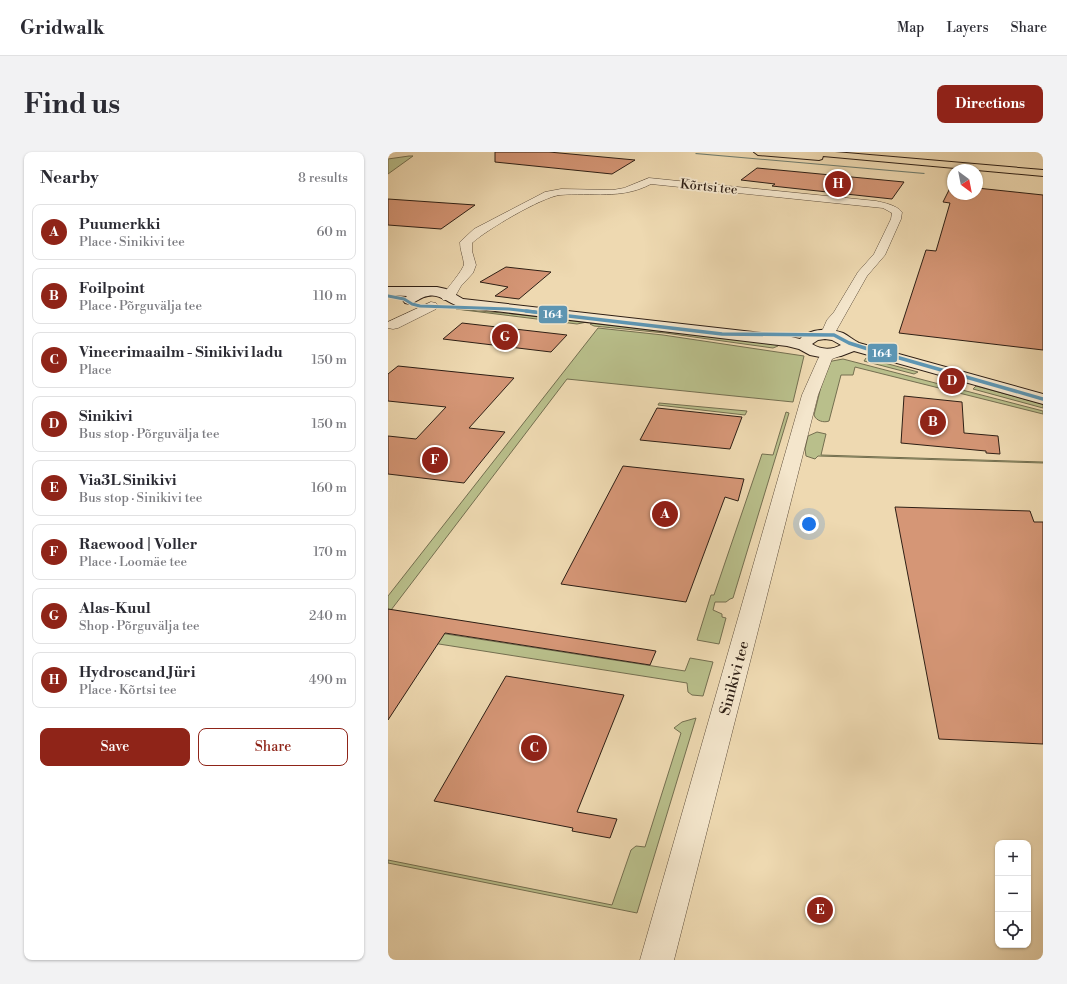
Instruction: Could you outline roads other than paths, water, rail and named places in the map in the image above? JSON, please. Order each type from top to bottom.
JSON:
[{"type":"highway","points":[[758,152],[947,169]]},
{"type":"highway","points":[[804,152],[1043,173]]},
{"type":"highway","points":[[983,172],[1043,177]]},
{"type":"street","name":"Kõrtsi tee","points":[[448,297],[456,284],[467,273],[470,265],[466,251],[466,242],[478,231],[548,194],[567,192],[618,193],[641,187],[649,181],[876,204],[886,206],[897,212],[896,219],[879,254],[862,275],[840,314],[834,320],[829,331],[813,341]]},
{"type":"street","points":[[411,302],[410,309],[393,325],[430,299],[456,284]]},
{"type":"street","points":[[388,292],[509,309]]},
{"type":"street","points":[[388,296],[411,302],[430,299],[439,303],[448,297],[461,303],[722,334],[813,341],[845,341],[1043,399]]},
{"type":"street","points":[[835,353],[849,347],[845,341],[844,322],[840,314]]},
{"type":"street","points":[[813,341],[817,352],[864,355],[959,375]]},
{"type":"street","name":"Sinikivi tee","points":[[810,395],[813,341]]},
{"type":"street","name":"Sinikivi tee","points":[[657,960],[810,395],[825,359],[827,356],[835,353]]},
{"type":"waterway","points":[[696,154],[924,173]]},
{"type":"place","name":"Hydroscand Jüri","points":[[838,184]]},
{"type":"place","name":"Alas-Kuul","points":[[505,337]]},
{"type":"place","name":"Sinikivi","points":[[952,381]]},
{"type":"place","name":"Foilpoint","points":[[933,422]]},
{"type":"place","name":"Raewood | Voller","points":[[435,460]]},
{"type":"place","name":"Puumerkki","points":[[665,514]]},
{"type":"place","name":"Vineerimaailm - Sinikivi ladu","points":[[534,748]]},
{"type":"place","name":"Via3L Sinikivi","points":[[820,910]]}]
